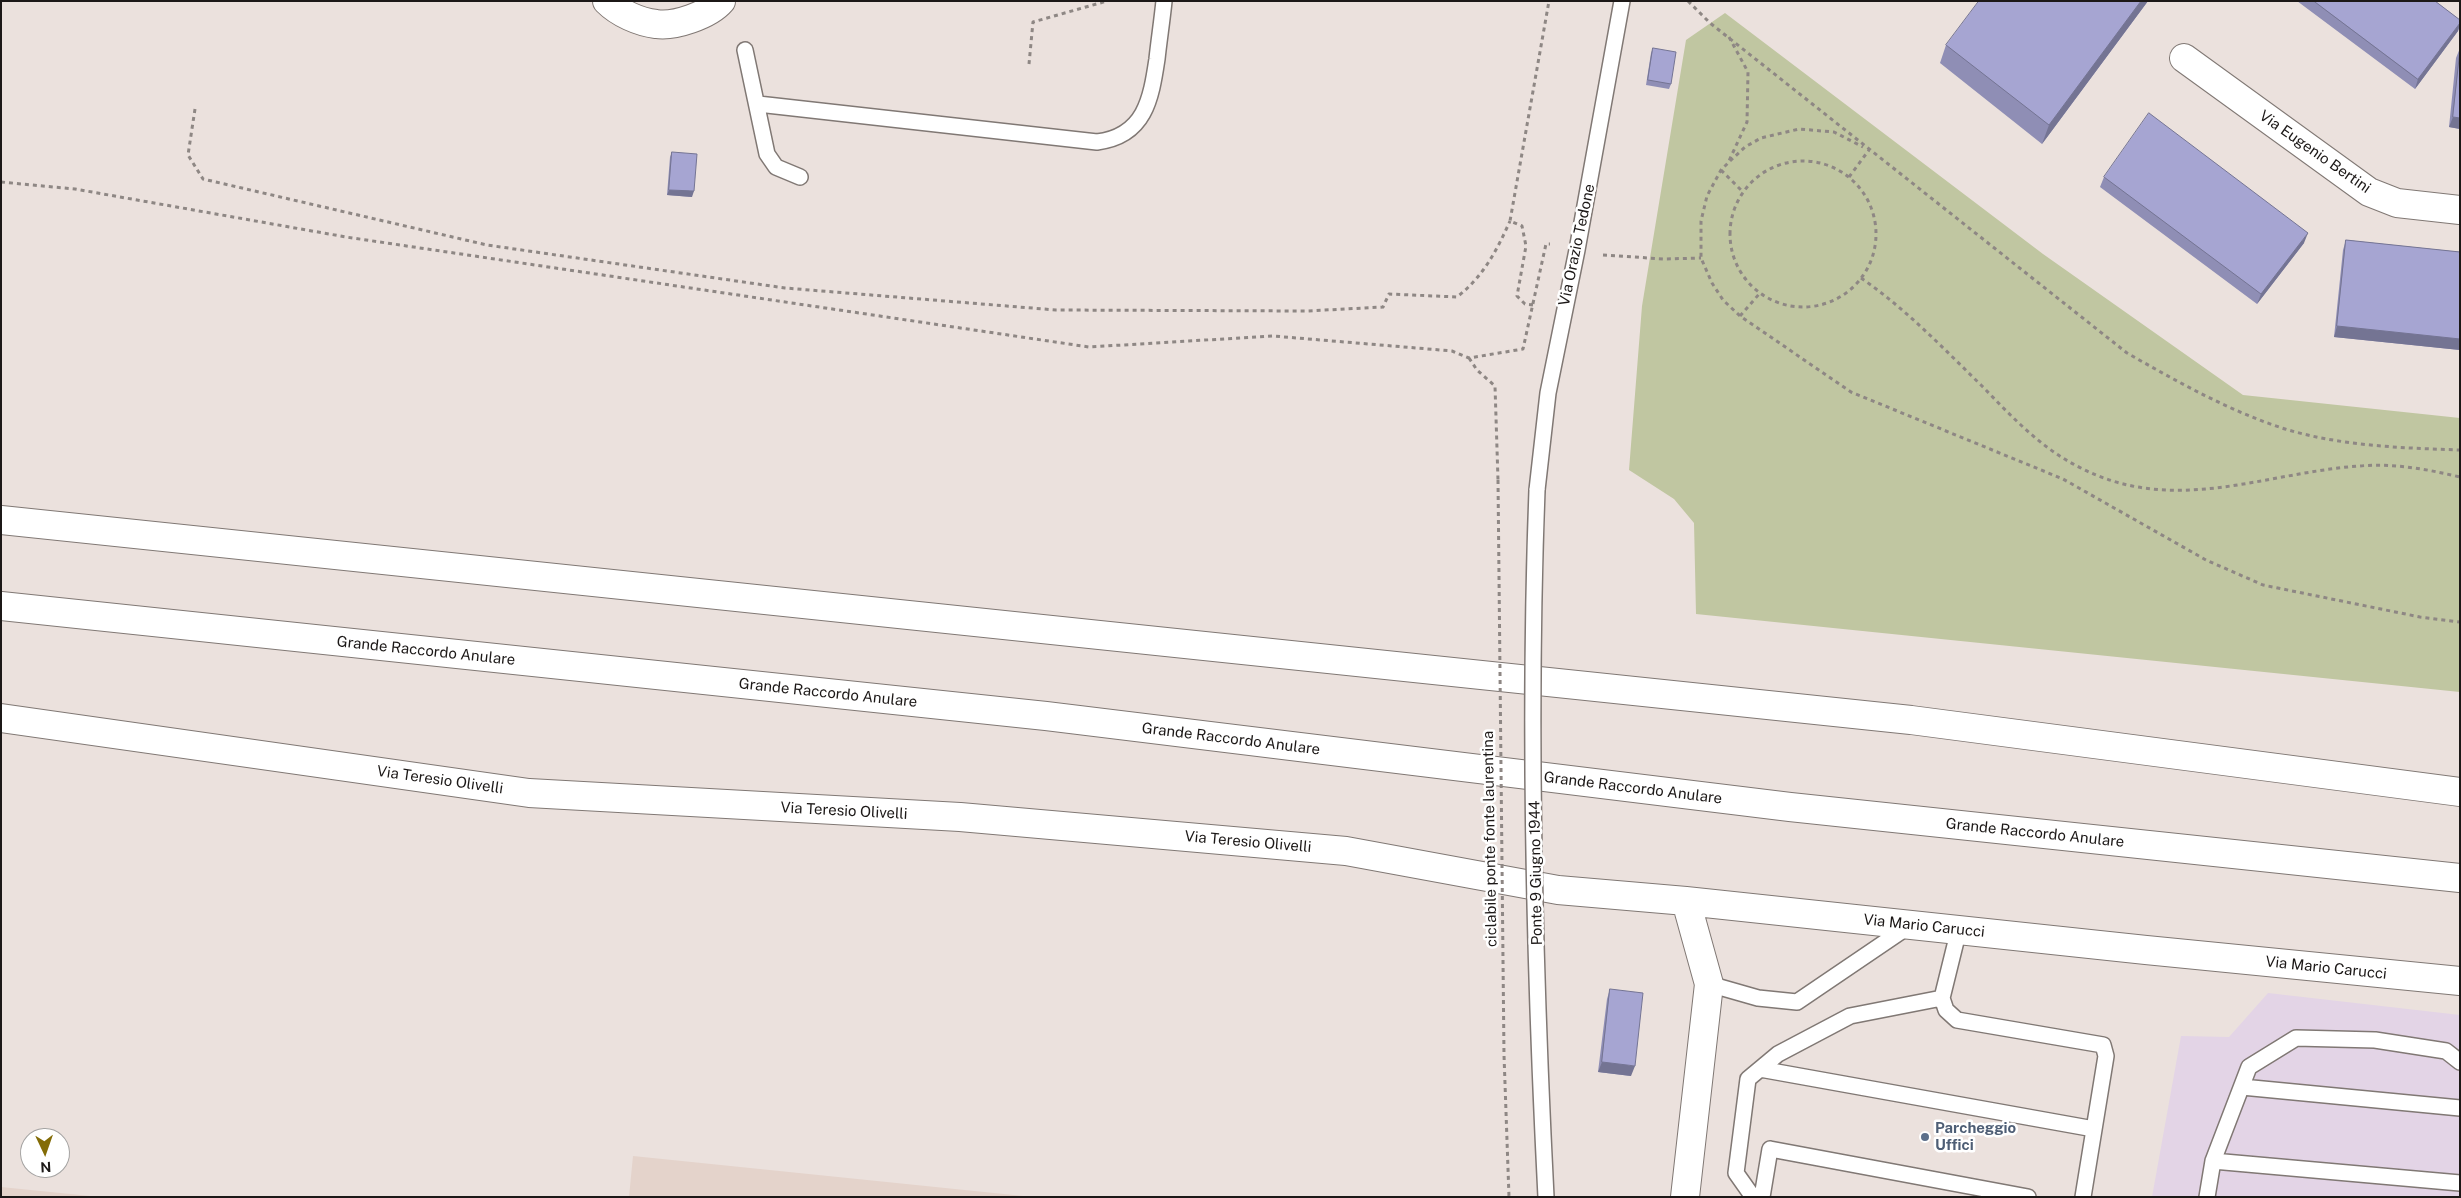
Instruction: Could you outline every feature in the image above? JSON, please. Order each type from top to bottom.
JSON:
[{"type":"main road","points":[[607,1],[618,12],[657,24],[691,20],[721,1]]},
{"type":"main road","name":"Via Eugenio Bertini","points":[[2184,58],[2369,192],[2398,203],[2460,210]]},
{"type":"main road","points":[[1,520],[1911,720],[2460,792]]},
{"type":"main road","name":"Grande Raccordo Anulare","points":[[1,606],[1046,716],[1790,807],[2460,878]]},
{"type":"main road","name":"Via Teresio Olivelli","points":[[1,718],[529,793],[960,818],[1346,851],[1558,890],[1686,900]]},
{"type":"main road","points":[[1685,1197],[1709,984],[1686,900]]},
{"type":"main road","name":"Via Mario Carucci","points":[[1686,900],[2146,950],[2460,981]]},
{"type":"lane","points":[[758,104],[1097,142],[1106,141],[1126,132],[1140,118],[1146,108],[1152,88],[1164,1]]},
{"type":"lane","name":"Via Orazio Tedone","points":[[1537,490],[1548,393],[1578,250],[1622,1]]},
{"type":"lane","points":[[745,50],[758,104],[767,154],[776,167],[800,177]]},
{"type":"lane","name":"Ponte 9 Giugno 1944","points":[[1537,490],[1532,694],[1538,1013],[1546,1197]]},
{"type":"lane","points":[[1709,984],[1758,998],[1797,1002],[1910,925]]},
{"type":"lane","points":[[1958,929],[1942,998],[1946,1010],[1957,1020],[2103,1045],[2106,1056],[2083,1197]]},
{"type":"lane","points":[[1753,1197],[1736,1173],[1748,1079],[1778,1054],[1850,1016],[1942,998]]},
{"type":"lane","points":[[2207,1197],[2213,1161],[2249,1067],[2296,1038],[2375,1040],[2446,1052],[2460,1062]]},
{"type":"lane","points":[[1760,1069],[2094,1129]]},
{"type":"lane","points":[[2242,1087],[2460,1108]]},
{"type":"lane","points":[[1762,1197],[1770,1149],[2028,1197]]},
{"type":"lane","points":[[2213,1161],[2460,1183]]},
{"type":"path","points":[[1029,64],[1033,22],[1107,1]]},
{"type":"path","points":[[195,109],[188,155],[203,179],[486,245],[785,288],[1056,310],[1307,311],[1383,307],[1389,294],[1457,298],[1472,286],[1495,253],[1510,221],[1549,1]]},
{"type":"path","points":[[1688,1],[1710,23],[2127,353],[2176,381],[2240,412],[2287,429],[2342,441],[2460,450]]},
{"type":"path","points":[[1728,163],[1747,122],[1748,72],[1730,37]]},
{"type":"path","points":[[1870,150],[1834,132],[1799,129],[1761,138],[1746,147],[1721,170],[1707,196],[1700,221],[1701,258],[1723,300],[1740,316],[1851,392],[2063,479],[2206,560],[2263,585],[2420,617],[2460,622]]},
{"type":"path","points":[[1849,177],[1870,150]]},
{"type":"path","points":[[1813,161],[1835,168],[1855,182],[1869,201],[1876,224],[1875,248],[1867,271],[1852,289],[1830,302],[1806,307],[1782,305],[1760,293],[1742,276],[1732,254],[1729,230],[1734,206],[1743,192],[1747,185],[1766,170],[1789,162],[1813,161]]},
{"type":"path","points":[[1721,170],[1743,192]]},
{"type":"path","points":[[1,182],[74,189],[346,237],[1089,347],[1273,336],[1452,351],[1469,358],[1523,349],[1546,244],[1554,245]]},
{"type":"path","points":[[1510,221],[1522,226],[1526,246],[1517,296],[1526,304],[1532,305]]},
{"type":"path","points":[[1599,255],[1664,259],[1701,258]]},
{"type":"path","points":[[1861,278],[1889,298],[1920,325],[2048,449],[2078,467],[2112,482],[2151,489],[2187,491],[2240,486],[2327,469],[2378,465],[2420,468],[2460,477]]},
{"type":"path","points":[[1740,316],[1760,293]]},
{"type":"path","name":"ciclabile ponte fonte laurentina","points":[[1469,358],[1477,370],[1495,386],[1498,480],[1504,1046],[1510,1197]]},
{"type":"shaded area","points":[[2268,993],[2460,1015],[2460,1197],[2152,1197],[2181,1036],[2229,1037]]},
{"type":"shaded area","points":[[633,1156],[1033,1197],[629,1197]]},
{"type":"shaded area","points":[[1,1187],[100,1197],[1,1197]]},
{"type":"green space","points":[[1725,13],[2043,254],[2243,395],[2460,418],[2460,692],[1696,614],[1694,523],[1674,499],[1629,470],[1642,306],[1686,40]]},
{"type":"building","points":[[1979,1],[2141,1],[2049,125],[1946,45]]},
{"type":"building","points":[[2314,1],[2435,1],[2460,20],[2460,23],[2418,79]]},
{"type":"building","points":[[1653,48],[1676,52],[1671,84],[1648,80]]},
{"type":"building","points":[[2460,50],[2460,118],[2453,117]]},
{"type":"building","points":[[2149,113],[2308,233],[2261,294],[2104,177]]},
{"type":"building","points":[[672,152],[697,154],[694,191],[669,190]]},
{"type":"building","points":[[2346,240],[2460,252],[2460,339],[2337,326]]},
{"type":"building","points":[[1610,989],[1643,993],[1635,1066],[1602,1062]]},
{"type":"place","name":"Parcheggio Uffici","points":[[1925,1137]]}]
